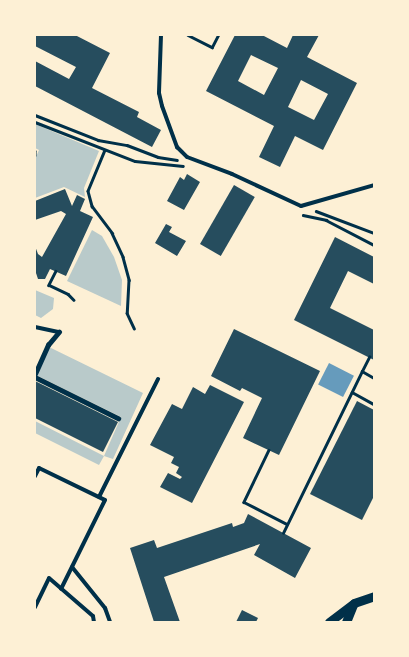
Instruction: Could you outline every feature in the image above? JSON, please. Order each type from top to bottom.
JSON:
[{"type":"street","points":[[59,332],[48,345],[35,376],[118,418]]},
{"type":"street","points":[[329,622],[354,603],[374,596]]},
{"type":"street","points":[[346,622],[354,603]]},
{"type":"lane","points":[[161,35],[159,93],[162,106],[177,147],[193,161],[232,174],[301,206],[374,185]]},
{"type":"lane","points":[[35,327],[59,332]]},
{"type":"lane","points":[[99,498],[158,379]]},
{"type":"lane","points":[[35,476],[39,468],[105,500],[61,589]]},
{"type":"lane","points":[[72,567],[105,608],[110,622]]},
{"type":"lane","points":[[35,607],[49,578],[93,616],[94,622]]},
{"type":"path","points":[[188,35],[212,47],[218,35]]},
{"type":"path","points":[[35,115],[98,140],[135,147],[158,157],[193,161]]},
{"type":"path","points":[[35,122],[145,164],[188,166]]},
{"type":"path","points":[[106,150],[88,191],[92,206],[112,233],[123,256],[129,280],[127,313],[134,328]]},
{"type":"path","points":[[314,210],[374,233]]},
{"type":"path","points":[[295,212],[326,220],[374,245]]},
{"type":"path","points":[[56,271],[49,285],[68,294],[74,300]]},
{"type":"path","points":[[283,532],[369,357]]},
{"type":"path","points":[[362,371],[374,378]]},
{"type":"path","points":[[352,392],[374,404]]},
{"type":"path","points":[[269,450],[244,502],[287,524]]},
{"type":"shaded area","points":[[35,124],[99,151],[84,188],[85,197],[64,187],[35,198],[35,159],[39,150],[35,148]]},
{"type":"shaded area","points":[[92,230],[102,236],[114,257],[122,280],[121,306],[67,281]]},
{"type":"shaded area","points":[[35,290],[54,298],[53,309],[41,318],[35,315]]},
{"type":"shaded area","points":[[49,347],[143,393],[113,459],[104,456],[121,417],[36,375]]},
{"type":"shaded area","points":[[35,421],[104,456],[99,465],[35,433]]},
{"type":"water","points":[[329,363],[354,376],[343,397],[318,384]]},
{"type":"building","points":[[35,35],[75,35],[110,53],[92,88],[139,112],[137,117],[161,130],[152,147],[35,86],[35,61],[69,79],[76,67],[35,46]]},
{"type":"building","points":[[235,35],[262,35],[287,48],[293,35],[319,35],[307,57],[357,83],[323,150],[295,136],[280,167],[259,157],[274,126],[206,91]],"holes":[[[251,55],[278,68],[264,95],[238,81]],[[301,80],[328,94],[314,120],[288,107]]]},
{"type":"building","points":[[187,174],[200,182],[184,210],[167,201],[180,177],[184,180]]},
{"type":"building","points":[[234,185],[255,197],[221,256],[200,244]]},
{"type":"building","points":[[65,189],[72,206],[77,195],[85,199],[80,211],[93,217],[66,276],[50,269],[45,279],[38,279],[35,270],[35,246],[38,254],[42,257],[66,214],[61,211],[35,220],[35,201]]},
{"type":"building","points":[[166,224],[172,227],[169,232],[186,241],[177,256],[155,243]]},
{"type":"building","points":[[335,237],[374,257],[374,284],[348,271],[330,308],[374,330],[374,360],[294,320]]},
{"type":"building","points":[[234,329],[320,371],[279,455],[243,438],[262,398],[242,388],[240,391],[211,376]]},
{"type":"building","points":[[35,381],[118,422],[103,452],[35,418]]},
{"type":"building","points":[[210,385],[244,402],[192,503],[160,487],[168,473],[180,479],[182,477],[176,473],[179,467],[171,463],[174,457],[150,445],[172,404],[182,409],[193,387],[205,394]]},
{"type":"building","points":[[357,401],[374,410],[374,496],[362,520],[310,494]]},
{"type":"building","points":[[248,514],[311,548],[295,578],[254,555],[260,544],[164,577],[180,622],[154,622],[130,548],[154,540],[157,548],[232,523],[233,527],[244,523]]},
{"type":"building","points":[[242,610],[258,618],[256,622],[236,622]]}]
